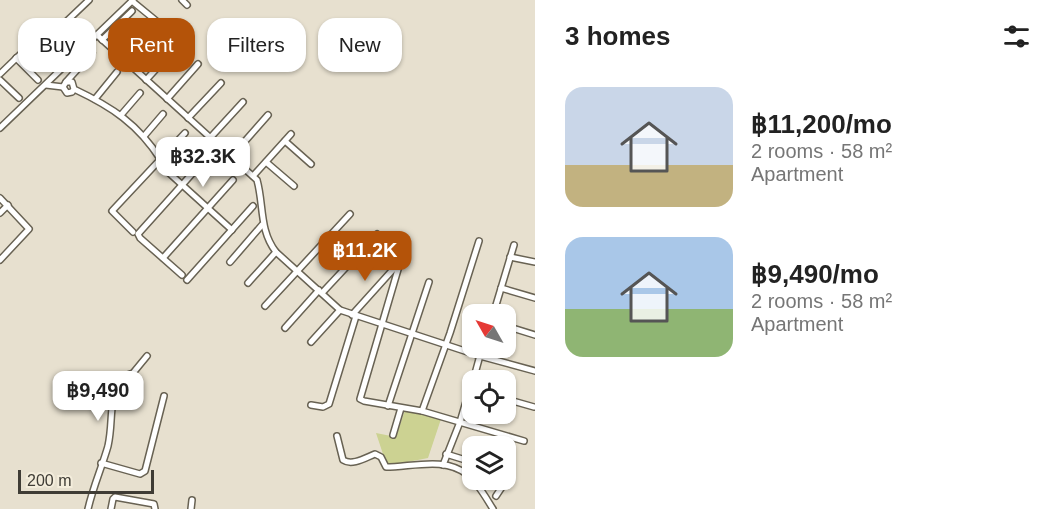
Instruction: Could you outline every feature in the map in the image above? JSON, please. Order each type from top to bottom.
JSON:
[{"type":"street","points":[[70,18],[89,0]]},
{"type":"street","points":[[108,45],[97,35],[132,0],[150,18]]},
{"type":"street","points":[[102,40],[132,11]]},
{"type":"street","points":[[0,74],[16,58],[38,80]]},
{"type":"street","points":[[167,99],[198,64]]},
{"type":"street","points":[[1,125],[60,72]]},
{"type":"street","points":[[74,89],[69,93],[65,92],[65,84],[75,72]]},
{"type":"street","points":[[95,99],[117,72]]},
{"type":"street","points":[[137,72],[253,176],[257,181],[262,225],[267,240],[276,252],[340,310],[462,351]]},
{"type":"street","points":[[146,80],[153,72]]},
{"type":"street","points":[[0,80],[19,98]]},
{"type":"street","points":[[46,85],[72,82],[74,89],[121,115],[145,135],[160,161],[183,186],[232,230]]},
{"type":"street","points":[[188,118],[221,83]]},
{"type":"street","points":[[121,115],[140,93]]},
{"type":"street","points":[[210,138],[243,102]]},
{"type":"street","points":[[145,135],[163,114]]},
{"type":"street","points":[[231,157],[268,115]]},
{"type":"street","points":[[133,232],[112,212],[185,133]]},
{"type":"street","points":[[253,176],[291,134]]},
{"type":"street","points":[[285,141],[311,164]]},
{"type":"street","points":[[182,275],[138,234],[208,156]]},
{"type":"street","points":[[266,162],[294,186]]},
{"type":"street","points":[[163,258],[233,180]]},
{"type":"street","points":[[0,198],[29,229],[0,260]]},
{"type":"street","points":[[0,213],[8,205]]},
{"type":"street","points":[[187,280],[253,206]]},
{"type":"street","points":[[265,306],[350,214]]},
{"type":"street","points":[[230,262],[262,225]]},
{"type":"street","points":[[285,328],[377,234]]},
{"type":"street","points":[[422,411],[478,241]]},
{"type":"street","points":[[496,304],[514,245]]},
{"type":"street","points":[[248,283],[276,252]]},
{"type":"street","points":[[510,257],[535,262]]},
{"type":"street","points":[[311,405],[323,407],[329,404],[354,315],[397,265],[399,266],[360,399],[422,411],[524,441]]},
{"type":"street","points":[[388,406],[429,282]]},
{"type":"street","points":[[501,288],[535,298]]},
{"type":"street","points":[[312,342],[340,310]]},
{"type":"street","points":[[516,329],[535,335]]},
{"type":"street","points":[[88,509],[109,438],[113,397],[122,377],[133,373],[147,356]]},
{"type":"street","points":[[484,358],[535,371]]},
{"type":"street","points":[[101,463],[140,474],[145,471],[164,396]]},
{"type":"street","points":[[516,402],[534,408]]},
{"type":"street","points":[[393,435],[401,408]]},
{"type":"street","points":[[445,465],[462,417]]},
{"type":"street","points":[[337,436],[343,460],[346,462],[350,463],[375,454],[381,457],[386,467],[445,465],[470,476],[493,509]]},
{"type":"street","points":[[449,453],[462,458]]},
{"type":"street","points":[[496,496],[500,490]]},
{"type":"street","points":[[111,509],[113,499],[116,497],[154,504],[155,509]]},
{"type":"street","points":[[191,509],[192,500]]},
{"type":"green space","points":[[405,410],[441,419],[428,458],[387,466],[376,433],[396,437]]}]
